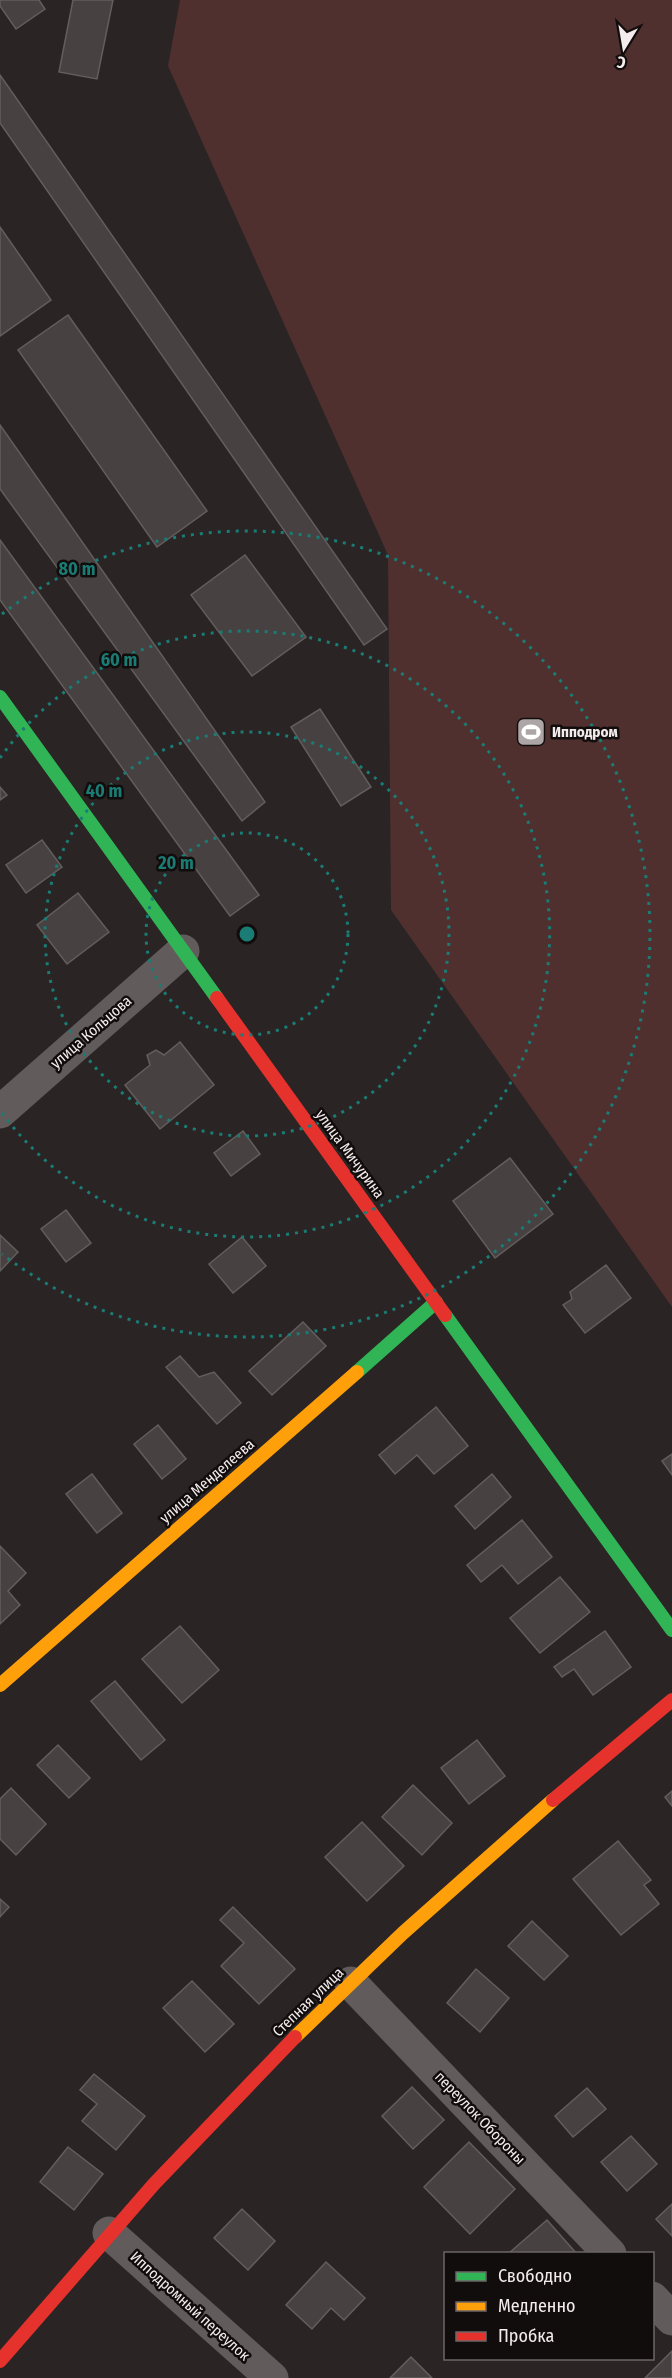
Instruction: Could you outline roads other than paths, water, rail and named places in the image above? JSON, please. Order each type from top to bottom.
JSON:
[{"type":"street","name":"улица Мичурина","points":[[0,697],[672,1630]]},
{"type":"street","name":"улица Кольцова","points":[[0,1112],[183,951]]},
{"type":"street","name":"улица Менделеева","points":[[0,1685],[436,1302]]},
{"type":"street","name":"Степная улица","points":[[0,2361],[108,2233],[250,2082],[397,1938],[551,1800],[672,1700]]},
{"type":"street","name":"переулок Обороны","points":[[351,1983],[608,2252]]},
{"type":"street","name":"Ипподромный переулок","points":[[108,2233],[272,2378]]},
{"type":"street","points":[[654,2300],[672,2319]]},
{"type":"place","name":"Ипподром","points":[[531,732]]}]
